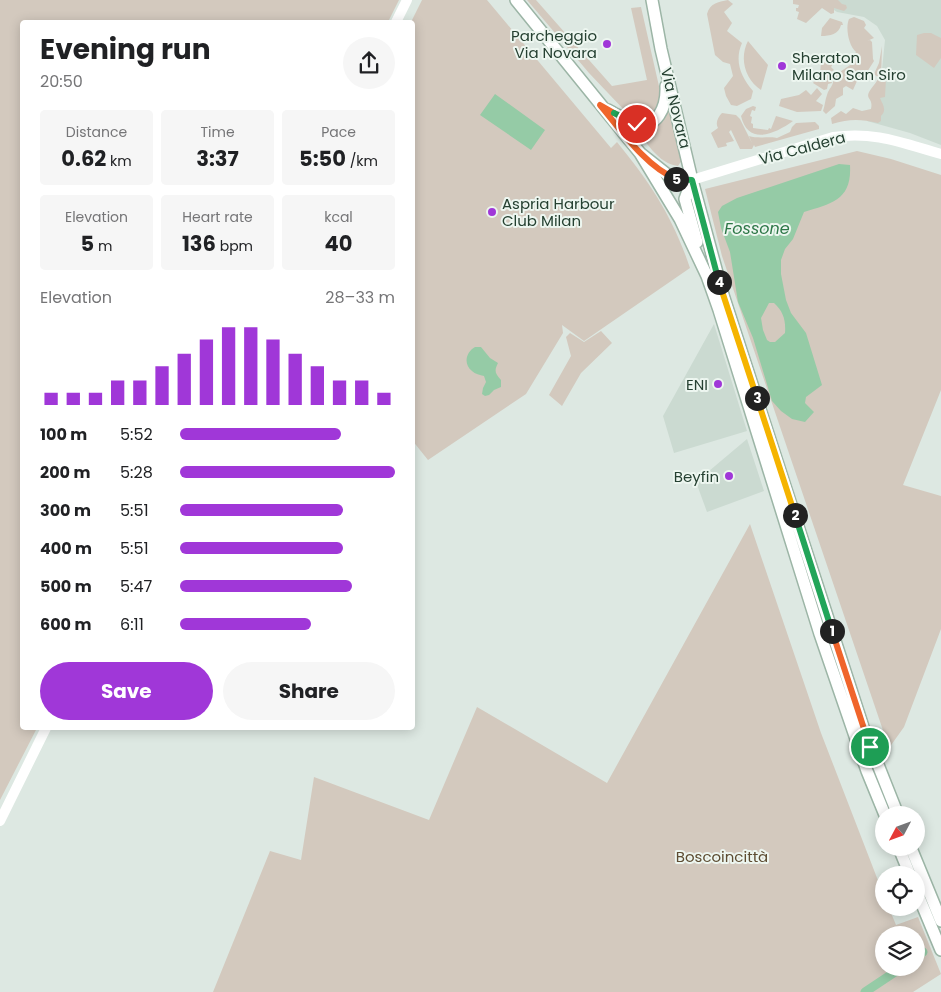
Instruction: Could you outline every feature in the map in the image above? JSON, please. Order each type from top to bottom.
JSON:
[{"type":"main road","points":[[516,0],[640,153],[680,218],[707,276]]},
{"type":"main road","name":"Via Novara","points":[[652,0],[661,48],[692,180],[723,295],[863,727],[894,806]]},
{"type":"main road","points":[[600,105],[633,123],[644,125],[656,120],[664,107],[666,94],[661,48]]},
{"type":"main road","points":[[640,153],[669,176],[677,179],[692,180],[685,198],[707,276],[820,634],[867,771],[881,806]]},
{"type":"main road","points":[[914,856],[941,921]]},
{"type":"main road","points":[[925,912],[941,950]]},
{"type":"street","points":[[397,20],[406,0]]},
{"type":"street","name":"Via Caldera","points":[[692,180],[833,137],[851,135],[869,135],[889,139],[941,154]]},
{"type":"street","points":[[0,821],[45,730]]},
{"type":"shaded area","points":[[827,0],[941,0],[941,145],[910,133],[867,121],[880,89],[885,40],[877,26],[864,17],[837,12],[831,8]]},
{"type":"shaded area","points":[[714,324],[747,431],[674,453],[663,416]]},
{"type":"shaded area","points":[[747,439],[764,491],[707,512],[696,482]]},
{"type":"green space","points":[[0,0],[399,0],[389,20],[20,20],[20,730],[36,730],[0,800]]},
{"type":"green space","name":"Aspria Harbour Club Milan","points":[[422,0],[487,0],[611,148],[617,142],[629,157],[660,202],[676,233],[690,268],[584,341],[562,325],[563,333],[526,394],[428,460],[415,444],[415,20],[412,20]]},
{"type":"green space","points":[[527,0],[536,0],[612,86],[647,80],[631,8],[641,7],[661,95],[657,112],[646,120],[632,117],[627,113],[589,73]]},
{"type":"green space","points":[[728,0],[733,4],[724,12],[732,23],[727,31],[742,43],[739,56],[740,68],[745,80],[753,91],[751,99],[737,106],[731,105],[726,96],[724,88],[733,76],[730,64],[723,62],[715,55],[707,14],[712,5]]},
{"type":"green space","points":[[793,0],[838,0],[846,5],[847,8],[844,11],[834,8],[834,13],[831,14],[822,8],[806,23],[797,19],[799,12],[796,11],[796,8],[799,5],[793,4]]},
{"type":"green space","points":[[854,17],[864,21],[866,25],[864,28],[874,38],[867,41],[870,40],[872,42],[874,61],[867,72],[862,70],[853,90],[846,86],[843,88],[843,95],[836,99],[835,106],[826,114],[823,111],[834,76],[856,61],[853,56],[856,52],[851,46],[848,32],[849,19]]},
{"type":"green space","points":[[830,18],[842,22],[843,25],[834,34],[821,36],[822,28]]},
{"type":"green space","points":[[931,33],[941,38],[941,58],[934,68],[916,55],[917,35]]},
{"type":"green space","points":[[748,41],[768,65],[761,90],[751,81],[745,68],[744,54]]},
{"type":"green space","points":[[882,46],[881,78],[886,79],[885,97],[880,98],[884,110],[881,121],[878,123],[849,120],[832,124],[831,118],[841,111],[846,114],[853,108],[862,111],[871,109],[868,94],[879,78],[874,74],[879,63]]},
{"type":"green space","points":[[830,61],[833,64],[831,67],[834,70],[829,73],[832,83],[828,84],[827,89],[824,90],[813,83],[820,73],[821,63]]},
{"type":"green space","points":[[817,88],[822,94],[816,101],[823,105],[821,111],[797,112],[779,106],[781,99],[799,95],[806,90],[811,95]]},
{"type":"green space","points":[[668,105],[671,106],[682,160],[678,166],[664,161],[658,156],[633,125],[640,126]]},
{"type":"green space","points":[[753,106],[756,107],[755,111],[752,110],[750,116],[752,117],[751,123],[753,128],[771,129],[776,116],[793,121],[770,133],[756,134],[745,125],[741,116],[746,109]]},
{"type":"green space","points":[[722,113],[736,115],[740,119],[752,143],[749,136],[777,138],[790,132],[796,123],[815,122],[819,129],[755,147],[754,145],[752,149],[740,149],[731,130],[729,132],[734,141],[726,143],[727,146],[718,148],[711,133],[718,128],[717,120]]},
{"type":"green space","points":[[857,151],[891,159],[941,175],[941,390],[903,485],[941,496],[941,629],[904,727],[889,748],[722,256],[705,189]]},
{"type":"green space","points":[[601,331],[612,343],[581,373],[562,406],[549,395],[571,356],[566,337],[570,333],[584,342]]},
{"type":"green space","name":"Boscoincittà","points":[[750,524],[821,733],[875,873],[875,916],[892,916],[896,925],[918,917],[922,926],[875,926],[875,976],[925,976],[925,934],[941,974],[913,992],[213,992],[270,851],[301,860],[314,777],[429,820],[477,707],[607,783]]},
{"type":"water","points":[[495,94],[545,130],[531,150],[480,115]]},
{"type":"water","name":"Fossone","points":[[839,164],[850,165],[850,177],[844,193],[823,206],[804,212],[793,239],[785,249],[781,260],[781,274],[786,300],[791,313],[806,333],[822,385],[806,397],[805,403],[814,412],[805,422],[792,419],[772,401],[753,338],[738,302],[730,252],[721,228],[718,212],[722,206],[737,198]],"holes":[[[769,303],[774,303],[780,309],[783,316],[785,333],[775,342],[770,342],[767,340],[763,330],[761,318]]]},
{"type":"water","points":[[475,347],[481,347],[490,358],[498,363],[496,372],[501,380],[501,387],[485,396],[482,394],[486,382],[484,376],[473,372],[467,365],[469,352]]},
{"type":"waterway","points":[[865,992],[889,976]]},
{"type":"place","name":"Parcheggio Via Novara","points":[[607,44]]},
{"type":"place","name":"Sheraton Milano San Siro","points":[[782,66]]},
{"type":"place","name":"Aspria Harbour Club Milan","points":[[492,212]]},
{"type":"place","name":"ENI","points":[[718,384]]},
{"type":"place","name":"Beyfin","points":[[729,476]]},
{"type":"route","points":[[637,124],[600,105],[640,153],[669,176],[677,179],[692,180],[723,295],[870,747]]}]
